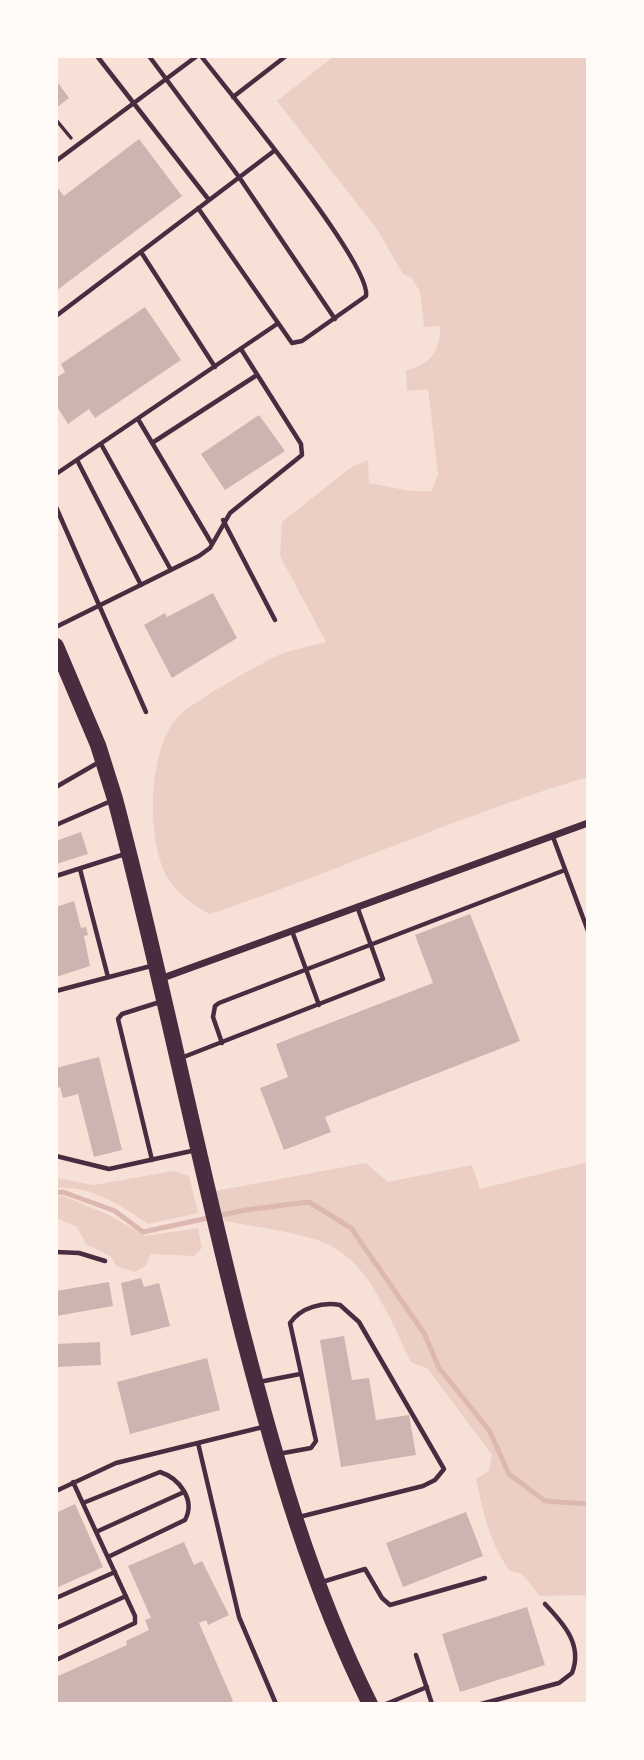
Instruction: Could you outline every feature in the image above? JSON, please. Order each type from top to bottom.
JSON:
[{"type":"main road","points":[[56,646],[103,760],[115,799],[208,1198],[274,1455],[318,1583],[350,1663],[370,1704]]},
{"type":"street","points":[[157,972],[292,930],[588,823]]},
{"type":"lane","points":[[97,56],[209,200]]},
{"type":"lane","points":[[149,56],[239,177],[335,319]]},
{"type":"lane","points":[[56,161],[199,56],[346,246],[366,286],[364,300],[297,343],[288,339],[198,208]]},
{"type":"lane","points":[[233,97],[286,56]]},
{"type":"lane","points":[[56,316],[274,151]]},
{"type":"lane","points":[[141,252],[215,367]]},
{"type":"lane","points":[[56,474],[277,324]]},
{"type":"lane","points":[[56,627],[199,555],[212,544],[223,520],[302,455],[301,444],[241,349]]},
{"type":"lane","points":[[152,443],[257,375]]},
{"type":"lane","points":[[138,419],[212,544]]},
{"type":"lane","points":[[101,443],[171,570]]},
{"type":"lane","points":[[77,460],[141,585]]},
{"type":"lane","points":[[56,507],[146,712]]},
{"type":"lane","points":[[223,520],[275,620]]},
{"type":"lane","points":[[56,787],[103,760]]},
{"type":"lane","points":[[56,825],[115,799]]},
{"type":"lane","points":[[552,834],[588,931]]},
{"type":"lane","points":[[56,876],[129,853]]},
{"type":"lane","points":[[80,869],[108,977]]},
{"type":"lane","points":[[222,1043],[213,1017],[215,1006],[565,870]]},
{"type":"lane","points":[[177,1060],[383,979],[357,906]]},
{"type":"lane","points":[[292,930],[319,1005]]},
{"type":"lane","points":[[56,991],[108,977],[157,972]]},
{"type":"lane","points":[[152,1160],[118,1019],[122,1014],[164,1001]]},
{"type":"lane","points":[[56,1156],[109,1169],[197,1150]]},
{"type":"lane","points":[[56,1252],[79,1253],[105,1261]]},
{"type":"lane","points":[[274,1455],[316,1445],[289,1329],[294,1317],[330,1303],[348,1310],[382,1358],[444,1469],[435,1480],[423,1486],[294,1518]]},
{"type":"lane","points":[[256,1383],[300,1374]]},
{"type":"lane","points":[[56,1491],[116,1463],[267,1426]]},
{"type":"lane","points":[[198,1443],[239,1618],[276,1704]]},
{"type":"lane","points":[[83,1503],[160,1472],[175,1479],[184,1492],[189,1509],[185,1520],[108,1558]]},
{"type":"lane","points":[[56,1660],[135,1623],[126,1596],[73,1482]]},
{"type":"lane","points":[[96,1532],[184,1492]]},
{"type":"lane","points":[[318,1583],[365,1569],[382,1598],[390,1605],[485,1578]]},
{"type":"lane","points":[[56,1598],[115,1572]]},
{"type":"lane","points":[[56,1628],[126,1596]]},
{"type":"lane","points":[[481,1704],[559,1683],[572,1673],[576,1655],[573,1640],[561,1620],[545,1605]]},
{"type":"lane","points":[[416,1655],[432,1704]]},
{"type":"lane","points":[[386,1704],[427,1688]]},
{"type":"path","points":[[57,121],[77,146]]},
{"type":"shaded area","points":[[334,56],[588,56],[588,777],[492,809],[210,914],[187,900],[173,886],[161,863],[156,842],[153,794],[156,769],[170,727],[191,706],[274,657],[326,642],[280,556],[282,522],[350,468],[368,460],[369,483],[410,491],[432,491],[438,474],[428,389],[407,391],[406,370],[422,365],[432,356],[440,335],[440,326],[424,327],[420,292],[411,277],[403,274],[376,228],[277,101]]},
{"type":"shaded area","points":[[588,1162],[588,1605],[585,1595],[540,1596],[522,1574],[510,1571],[503,1561],[492,1538],[476,1479],[489,1471],[492,1455],[427,1368],[412,1363],[376,1293],[352,1261],[337,1249],[320,1241],[225,1221],[215,1191],[366,1163],[388,1182],[472,1165],[480,1189]]},
{"type":"shaded area","points":[[173,1171],[189,1176],[198,1213],[148,1224],[116,1203],[93,1193],[56,1188],[56,1178],[94,1185]]},
{"type":"shaded area","points":[[63,1196],[109,1215],[146,1236],[198,1228],[202,1248],[194,1256],[151,1254],[146,1265],[135,1272],[116,1266],[111,1256],[87,1245],[76,1226],[56,1218],[56,1197]]},
{"type":"building","points":[[56,80],[69,98],[56,108]]},
{"type":"building","points":[[139,139],[182,196],[56,291],[56,186],[64,196]]},
{"type":"building","points":[[145,307],[181,360],[95,418],[89,409],[68,424],[56,405],[56,378],[65,372],[61,364]]},
{"type":"building","points":[[259,415],[285,451],[225,490],[201,454]]},
{"type":"building","points":[[213,593],[237,638],[172,678],[144,625],[165,613],[167,617]]},
{"type":"building","points":[[81,832],[88,854],[56,864],[56,841]]},
{"type":"building","points":[[74,901],[81,928],[86,927],[88,935],[84,936],[90,966],[56,977],[56,907]]},
{"type":"building","points":[[470,914],[520,1041],[325,1117],[331,1132],[284,1150],[260,1088],[288,1077],[276,1044],[433,983],[415,935]]},
{"type":"building","points":[[99,1057],[122,1150],[94,1157],[78,1094],[63,1098],[60,1087],[56,1088],[56,1068]]},
{"type":"building","points":[[141,1278],[144,1287],[159,1283],[170,1326],[131,1336],[121,1283]]},
{"type":"building","points":[[109,1282],[113,1306],[56,1316],[56,1291]]},
{"type":"building","points":[[344,1336],[352,1380],[369,1378],[376,1420],[409,1415],[416,1455],[341,1467],[320,1340]]},
{"type":"building","points":[[100,1342],[101,1365],[56,1367],[56,1344]]},
{"type":"building","points":[[207,1358],[220,1410],[130,1434],[117,1382]]},
{"type":"building","points":[[75,1504],[103,1567],[56,1588],[56,1513]]},
{"type":"building","points":[[466,1512],[483,1556],[403,1587],[386,1543]]},
{"type":"building","points":[[184,1542],[194,1565],[202,1561],[229,1615],[208,1625],[206,1620],[199,1623],[233,1701],[226,1704],[56,1704],[56,1677],[127,1645],[126,1641],[149,1630],[145,1620],[151,1618],[128,1566]]},
{"type":"building","points":[[527,1607],[545,1665],[460,1692],[442,1634]]},
{"type":"waterway","points":[[56,1193],[63,1192],[115,1211],[143,1232],[245,1210],[309,1202],[351,1228],[424,1333],[439,1368],[489,1430],[509,1474],[545,1501],[588,1504]]}]
